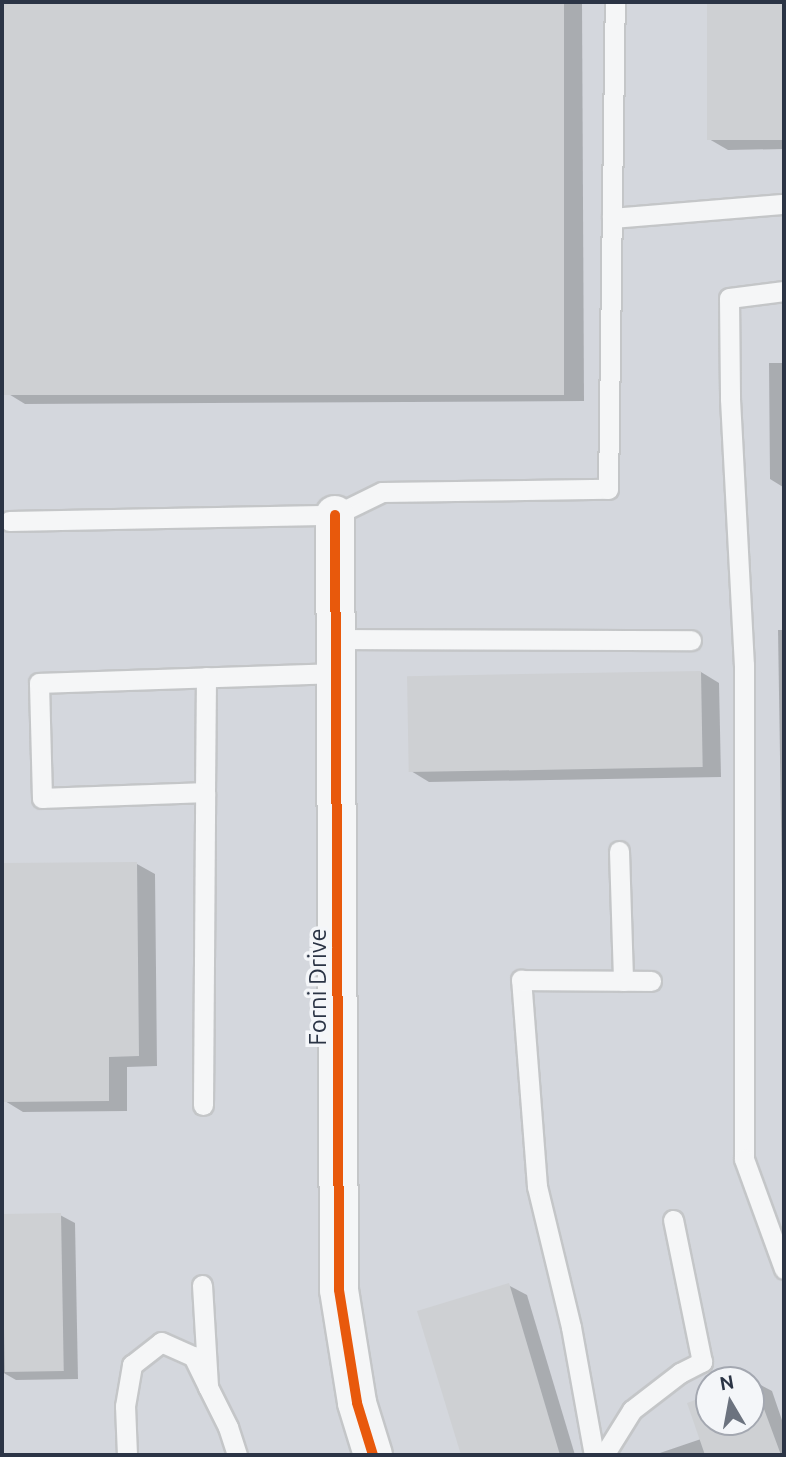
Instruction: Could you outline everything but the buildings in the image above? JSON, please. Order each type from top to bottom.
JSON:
[{"type":"street","name":"Forni Drive","points":[[335,515],[339,1290],[357,1403],[373,1455]]},
{"type":"lane","points":[[9,522],[335,515],[382,492],[608,489],[615,2]]},
{"type":"lane","points":[[612,218],[784,204]]},
{"type":"lane","points":[[784,291],[729,298],[730,399],[744,666],[744,1159],[784,1269]]},
{"type":"lane","points":[[205,792],[42,799],[39,683],[206,677],[336,656],[691,640]]},
{"type":"lane","points":[[203,1105],[206,677]]},
{"type":"lane","points":[[619,851],[623,981]]},
{"type":"lane","points":[[594,1455],[571,1327],[537,1186],[521,980],[651,981]]},
{"type":"lane","points":[[604,1455],[632,1410],[680,1373],[702,1362],[673,1220]]},
{"type":"lane","points":[[202,1285],[208,1387]]},
{"type":"lane","points":[[127,1455],[125,1406],[132,1365],[161,1342],[193,1356],[228,1427],[237,1455]]},
{"type":"shaded area","points":[[2,2],[784,2],[784,1455],[2,1455]]},
{"type":"cycle path","points":[[335,515],[339,1290],[357,1403],[373,1455]]}]
